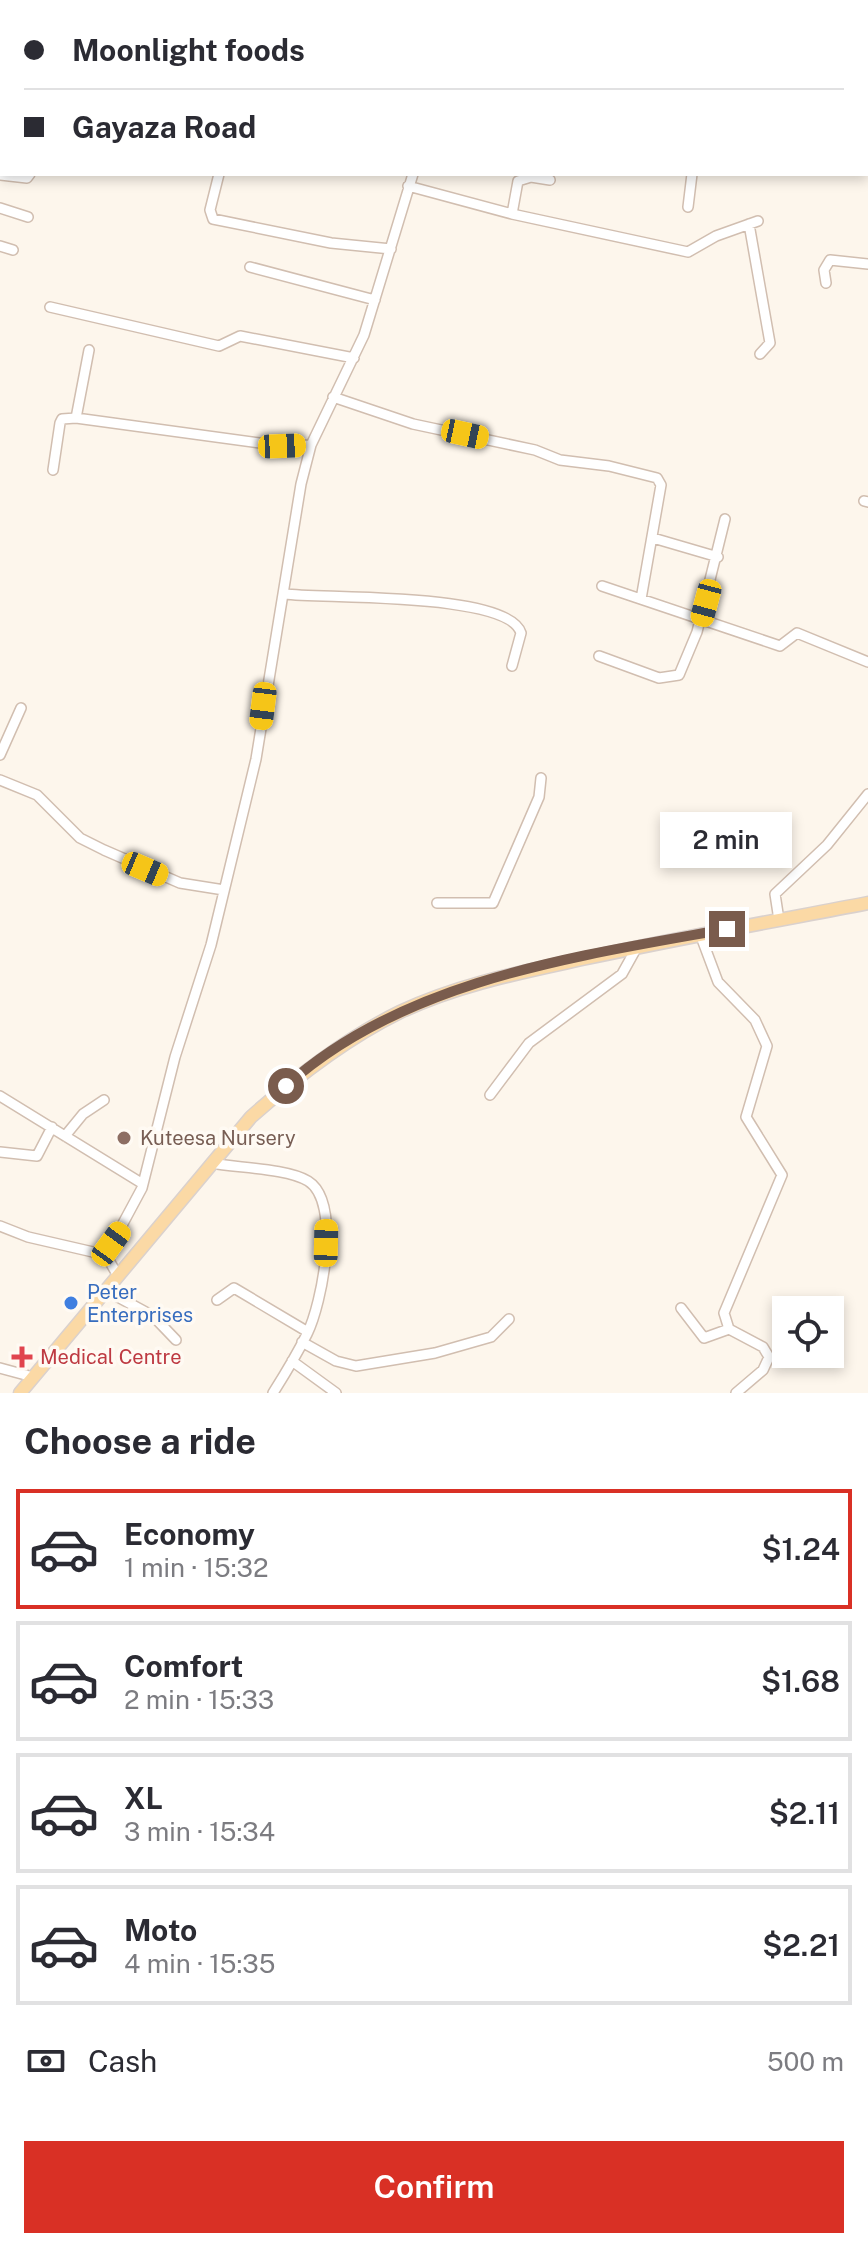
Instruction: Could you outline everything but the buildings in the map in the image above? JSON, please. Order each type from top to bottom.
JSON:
[{"type":"main road","points":[[20,1393],[251,1117],[292,1080],[353,1038],[400,1012],[468,985],[700,934],[868,903]]},
{"type":"street","points":[[9,176],[28,176]]},
{"type":"street","points":[[218,176],[210,210],[213,219],[331,243],[391,249]]},
{"type":"street","points":[[106,1255],[143,1184],[224,890],[257,753],[301,484],[311,445],[354,358],[412,176]]},
{"type":"street","points":[[688,207],[692,176]]},
{"type":"street","points":[[512,214],[518,181],[531,177],[550,180]]},
{"type":"street","points":[[408,186],[512,214],[688,252],[716,236],[754,223],[770,343],[760,354]]},
{"type":"street","points":[[0,208],[28,217]]},
{"type":"street","points":[[0,246],[13,250]]},
{"type":"street","points":[[826,283],[824,270],[830,260],[868,264]]},
{"type":"street","points":[[250,267],[375,300]]},
{"type":"street","points":[[50,307],[219,346],[240,336],[354,358]]},
{"type":"street","points":[[76,418],[89,350]]},
{"type":"street","points":[[333,397],[413,424],[535,450],[560,460],[609,466],[657,478],[661,485],[641,599]]},
{"type":"street","points":[[53,470],[62,419],[76,418],[282,446],[311,445]]},
{"type":"street","points":[[599,656],[659,678],[671,678],[684,668],[701,619],[725,519]]},
{"type":"street","points":[[653,538],[718,557]]},
{"type":"street","points":[[602,586],[783,647],[792,633],[803,634],[868,662]]},
{"type":"street","points":[[285,594],[403,597],[468,608],[512,621],[521,633],[512,666]]},
{"type":"street","points":[[0,755],[21,708]]},
{"type":"street","points":[[437,903],[493,903],[539,797],[541,778]]},
{"type":"street","points":[[0,780],[37,795],[80,838],[104,850],[180,883],[224,890]]},
{"type":"street","points":[[779,920],[775,894],[827,845],[868,794]]},
{"type":"street","points":[[700,934],[718,982],[755,1020],[764,1038],[766,1052],[746,1117],[782,1175],[724,1313],[729,1329],[763,1347],[769,1357],[763,1370],[736,1393]]},
{"type":"street","points":[[490,1095],[529,1043],[622,974],[637,947]]},
{"type":"street","points":[[0,1096],[143,1184]]},
{"type":"street","points":[[65,1136],[83,1114],[104,1100]]},
{"type":"street","points":[[0,1152],[37,1156],[52,1127]]},
{"type":"street","points":[[211,1163],[296,1176],[318,1190],[327,1220],[319,1298],[308,1332],[273,1393]]},
{"type":"street","points":[[0,1226],[28,1237],[106,1255],[118,1276]]},
{"type":"street","points":[[217,1300],[229,1288],[234,1288],[308,1332]]},
{"type":"street","points":[[105,1290],[153,1316],[176,1340]]},
{"type":"street","points":[[681,1308],[704,1338],[729,1329]]},
{"type":"street","points":[[302,1342],[336,1361],[356,1366],[426,1355],[491,1337],[509,1319]]},
{"type":"street","points":[[292,1361],[336,1393]]},
{"type":"street","points":[[0,1368],[33,1377]]},
{"type":"place","name":"Kuteesa Nursery","points":[[124,1138]]},
{"type":"place","name":"Peter Enterprises","points":[[71,1303]]},
{"type":"place","name":"Medical Centre","points":[[22,1357]]},
{"type":"route","points":[[286,1086],[353,1038],[400,1012],[468,985],[727,929]]}]
